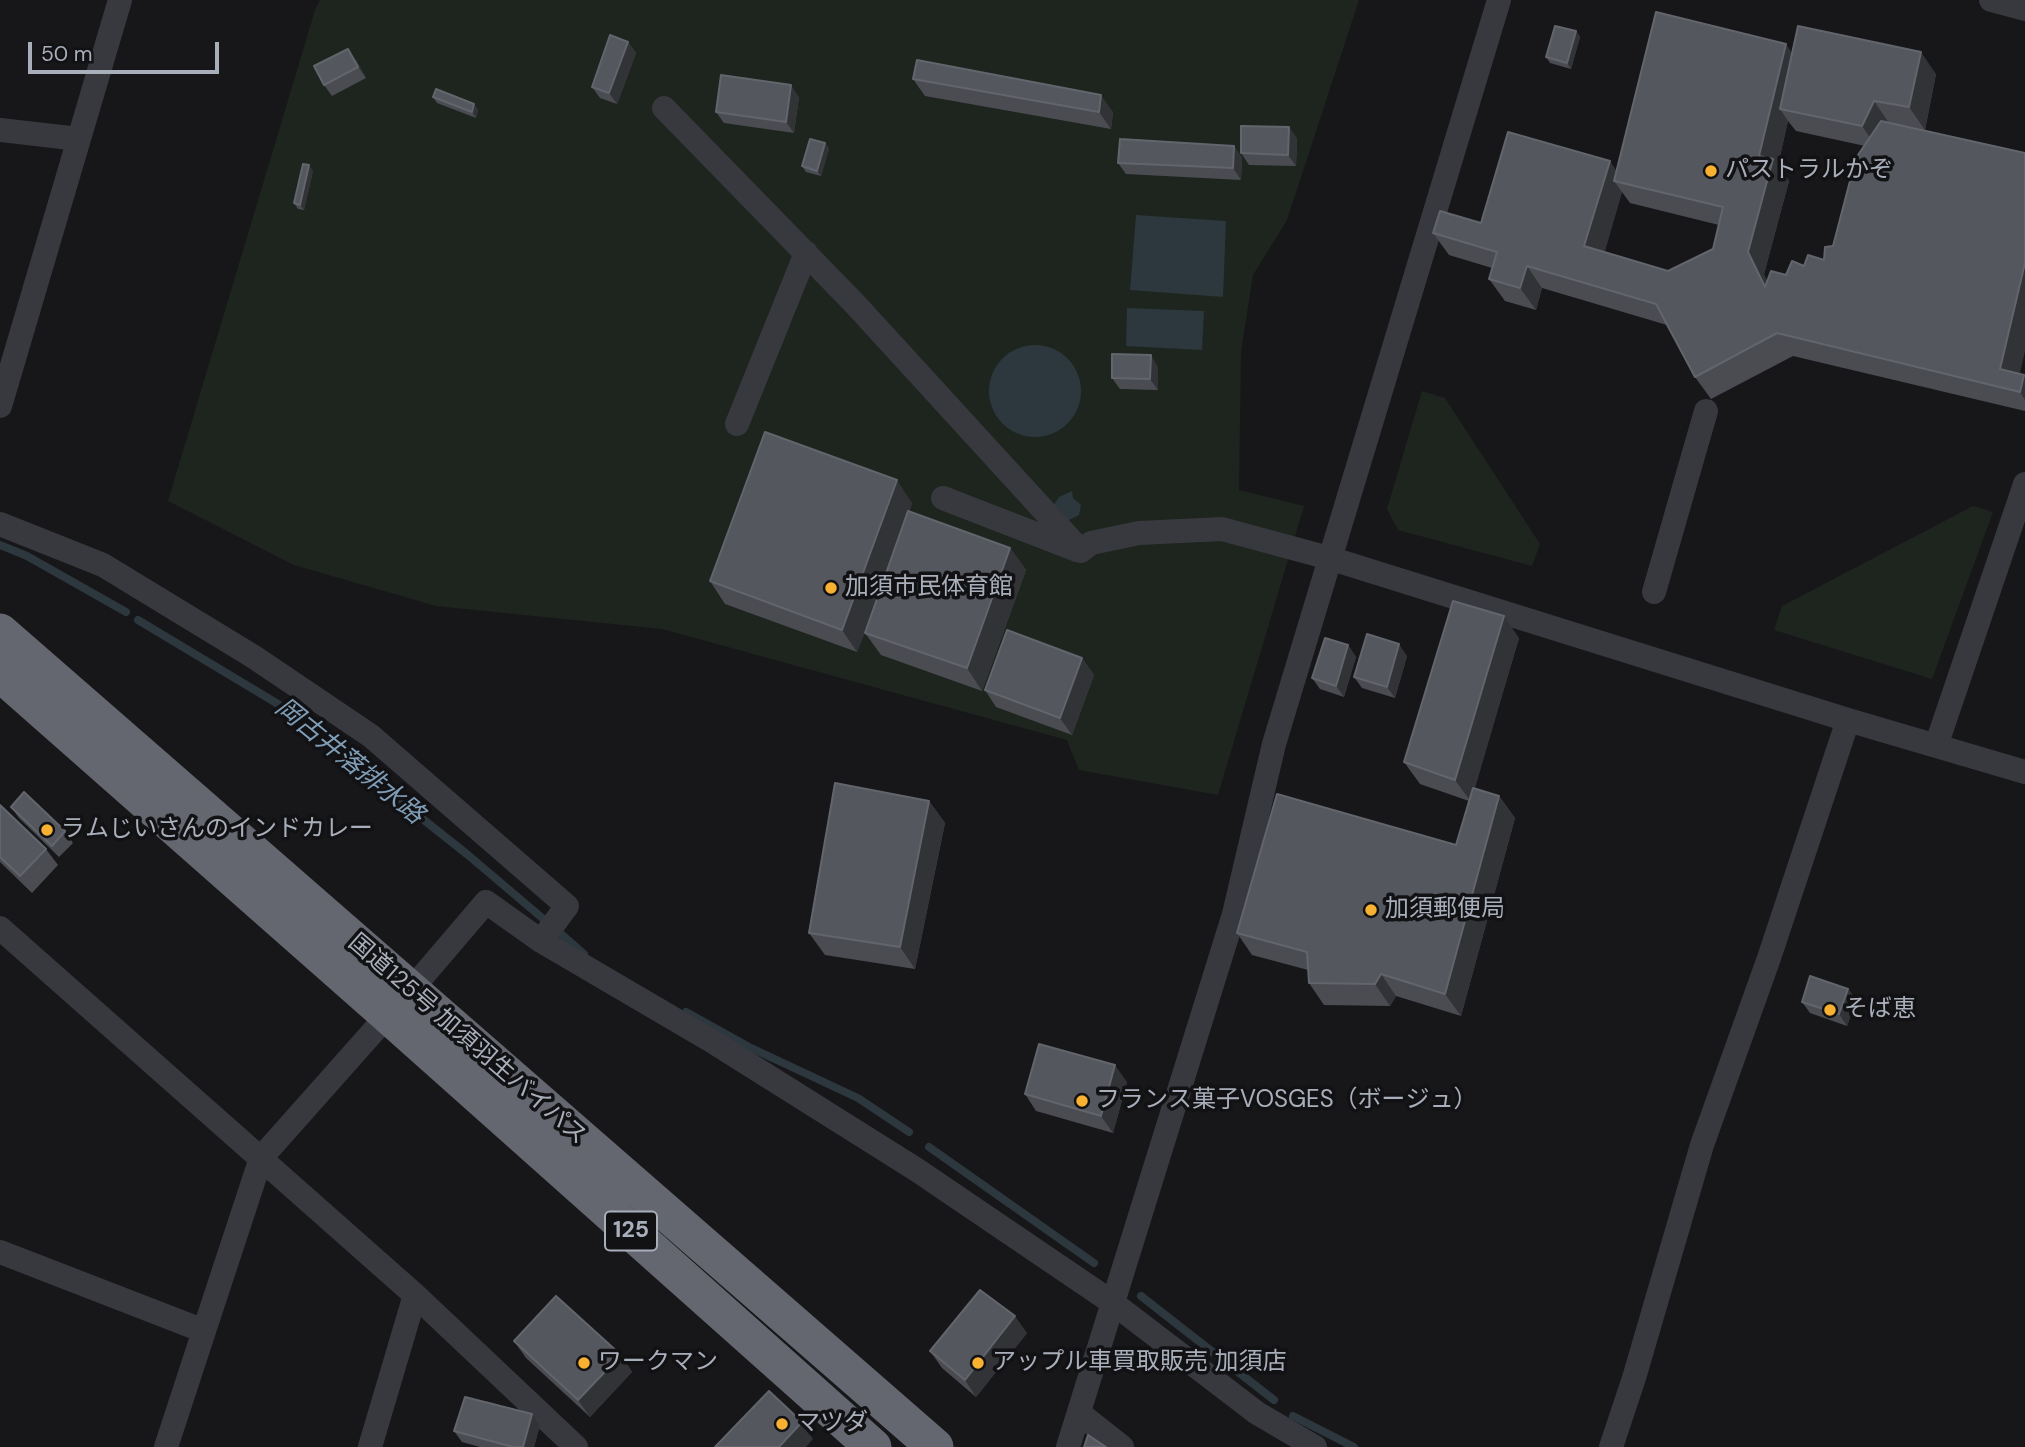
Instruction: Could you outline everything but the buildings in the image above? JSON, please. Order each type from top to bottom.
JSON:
[{"type":"highway","name":"国道125号 加須羽生バイパス","points":[[0,632],[873,1447]]},
{"type":"highway","name":"国道125号 加須羽生バイパス","points":[[0,673],[260,904],[399,1003],[934,1447]]},
{"type":"street","points":[[0,406],[120,0]]},
{"type":"street","points":[[1068,1447],[1234,914],[1274,744],[1499,0]]},
{"type":"street","points":[[1991,0],[2025,9]]},
{"type":"street","points":[[664,108],[855,304],[1081,551]]},
{"type":"street","points":[[0,130],[79,139]]},
{"type":"street","points":[[737,424],[806,253]]},
{"type":"street","points":[[1654,592],[1706,411]]},
{"type":"street","points":[[1936,746],[2025,484]]},
{"type":"street","points":[[943,498],[1081,551]]},
{"type":"street","points":[[0,524],[103,565],[254,657],[371,736],[567,906],[550,929]]},
{"type":"street","points":[[1081,551],[1091,543],[1139,533],[1222,529],[1329,558],[1848,720],[2025,772]]},
{"type":"street","points":[[1611,1447],[1634,1378],[1702,1145],[1848,720]]},
{"type":"street","points":[[166,1447],[261,1158],[486,902],[550,929],[715,1042],[905,1163],[1117,1289],[1257,1413],[1315,1447]]},
{"type":"street","points":[[0,928],[415,1295],[564,1443]]},
{"type":"street","points":[[0,1252],[204,1331]]},
{"type":"street","points":[[370,1447],[415,1295]]},
{"type":"street","points":[[1079,1413],[1122,1447]]},
{"type":"shaded area","points":[[320,0],[1359,0],[1287,220],[1253,275],[1241,352],[1239,490],[1304,506],[1218,795],[1079,770],[1067,740],[662,629],[436,606],[294,565],[168,501]]},
{"type":"shaded area","points":[[1136,215],[1226,221],[1223,297],[1130,290]]},
{"type":"shaded area","points":[[1127,308],[1204,311],[1202,350],[1126,346]]},
{"type":"shaded area","points":[[1035,345],[1053,348],[1068,358],[1078,373],[1081,391],[1078,409],[1068,424],[1053,434],[1035,437],[1017,434],[1002,424],[992,409],[989,391],[992,373],[1002,358],[1017,348]]},
{"type":"shaded area","points":[[1422,391],[1445,398],[1540,544],[1532,566],[1398,530],[1387,509]]},
{"type":"shaded area","points":[[1072,491],[1073,498],[1081,505],[1079,515],[1065,522],[1050,511],[1059,497]]},
{"type":"shaded area","points":[[1973,506],[1993,512],[1932,679],[1774,630],[1782,606]]},
{"type":"waterway","name":"岡古井落排水路","points":[[0,545],[27,556],[126,612]]},
{"type":"waterway","name":"岡古井落排水路","points":[[138,620],[278,704],[468,855],[547,922]]},
{"type":"waterway","name":"岡古井落排水路","points":[[560,933],[584,954]]},
{"type":"waterway","name":"岡古井落排水路","points":[[686,1012],[749,1047],[858,1098],[909,1132]]},
{"type":"waterway","name":"岡古井落排水路","points":[[929,1147],[1094,1263]]},
{"type":"waterway","name":"岡古井落排水路","points":[[1141,1296],[1274,1400]]},
{"type":"waterway","name":"岡古井落排水路","points":[[1293,1416],[1354,1447]]},
{"type":"place","name":"パストラルかぞ","points":[[1711,171]]},
{"type":"place","name":"加須市民体育館","points":[[831,588]]},
{"type":"place","name":"ラムじいさんのインドカレー","points":[[47,830]]},
{"type":"place","name":"加須郵便局","points":[[1371,910]]},
{"type":"place","name":"そば恵","points":[[1830,1010]]},
{"type":"place","name":"フランス菓子VOSGES（ボージュ）","points":[[1082,1101]]},
{"type":"place","name":"ワークマン","points":[[584,1363]]},
{"type":"place","name":"アップル車買取販売 加須店","points":[[978,1363]]},
{"type":"place","name":"マツダ","points":[[782,1424]]}]
